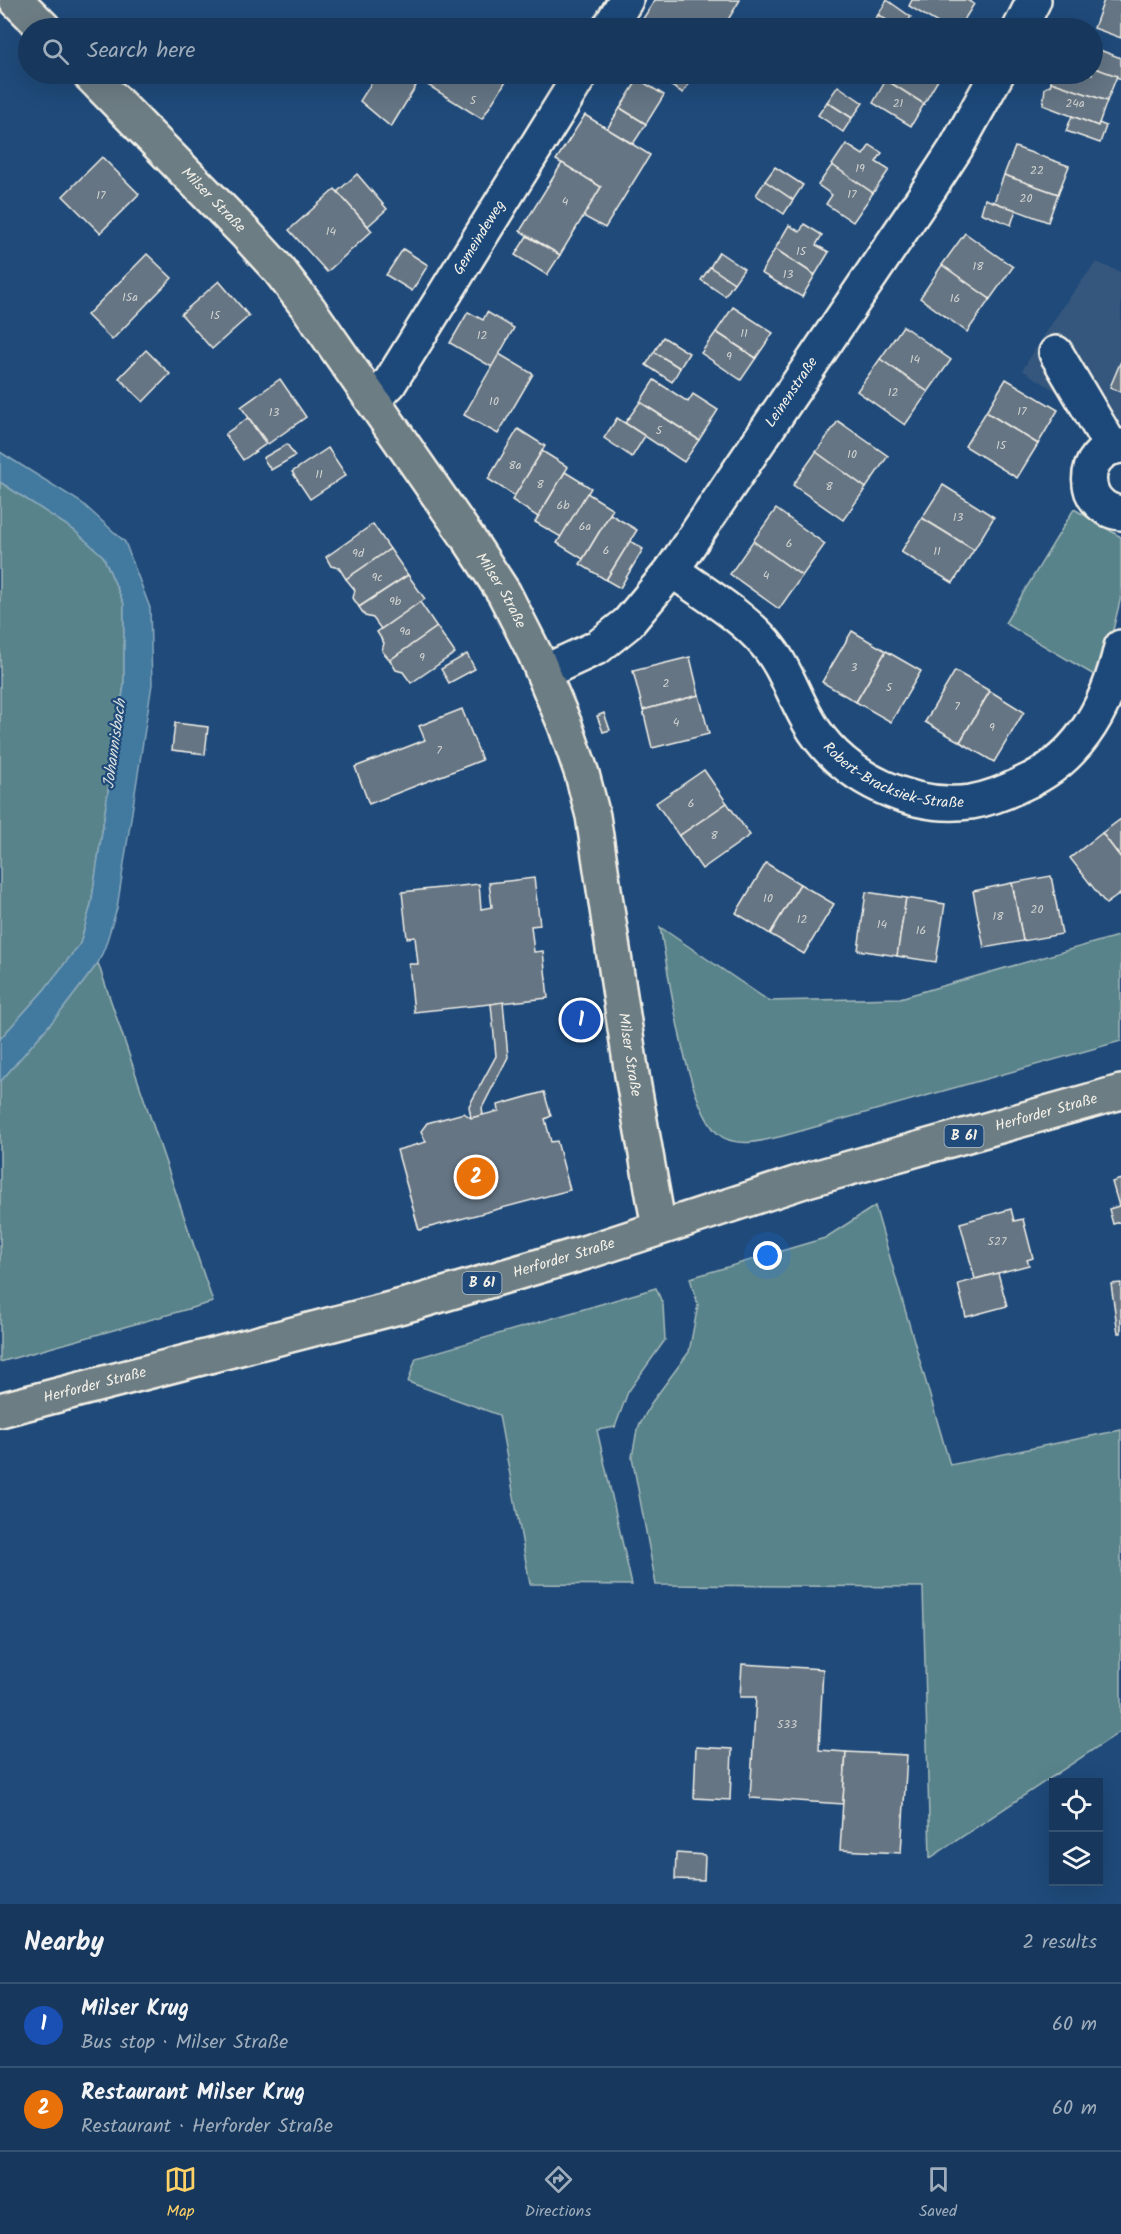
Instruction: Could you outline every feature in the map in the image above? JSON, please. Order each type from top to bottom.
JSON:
[{"type":"main road","points":[[16,0],[34,18]]},
{"type":"main road","name":"Milser Straße","points":[[99,84],[279,270],[373,399],[504,593],[544,672],[579,764],[593,816],[632,1075],[659,1228]]},
{"type":"main road","name":"Herforder Straße","points":[[0,1410],[414,1303],[807,1180],[1121,1092]]},
{"type":"street","points":[[615,18],[626,0]]},
{"type":"street","points":[[1025,18],[1034,0]]},
{"type":"street","name":"Gemeindeweg","points":[[373,399],[389,384],[575,84]]},
{"type":"street","name":"Leinenstraße","points":[[544,672],[598,647],[628,623],[672,570],[930,188],[956,148],[991,84]]},
{"type":"street","points":[[1056,353],[1117,447],[1099,455],[1093,464],[1089,484],[1099,504],[1108,510],[1121,513]]},
{"type":"street","name":"Robert-Bracksiek-Straße","points":[[672,570],[733,615],[765,643],[784,670],[813,728],[825,745],[839,758],[876,784],[933,802],[973,802],[1006,792],[1049,770],[1067,753],[1096,718],[1106,700],[1116,672],[1121,646]]},
{"type":"shaded area","points":[[1096,262],[1121,272],[1121,423],[1081,407],[1022,370],[1063,306]]},
{"type":"shaded area","points":[[0,452],[82,503],[125,542],[150,608],[152,684],[117,908],[105,947],[98,963],[63,1009],[0,1082],[0,1039],[44,990],[80,944],[91,905],[124,685],[124,604],[103,556],[74,530],[0,482]]},
{"type":"green space","points":[[0,482],[74,530],[103,556],[124,604],[124,685],[91,905],[80,944],[44,990],[0,1039]]},
{"type":"green space","points":[[1074,509],[1121,537],[1121,597],[1101,679],[1005,623]]},
{"type":"green space","points":[[660,927],[769,1001],[900,998],[1121,935],[1121,1041],[783,1136],[749,1142],[732,1141],[717,1133],[706,1117],[696,1094],[680,1036]]},
{"type":"green space","points":[[98,963],[213,1302],[0,1362],[0,1082],[63,1009]]},
{"type":"green space","points":[[875,1206],[950,1465],[1121,1430],[1121,1731],[930,1858],[923,1587],[656,1585],[632,1457],[637,1430],[652,1402],[689,1352],[698,1305],[690,1278],[825,1238]]},
{"type":"green space","points":[[656,1288],[663,1305],[665,1340],[628,1392],[615,1427],[597,1430],[632,1585],[530,1584],[499,1415],[408,1382],[416,1358]]},
{"type":"building","points":[[655,0],[740,0],[729,18],[643,18]]},
{"type":"building","points":[[887,0],[911,17],[883,18],[878,15]]},
{"type":"building","points":[[912,0],[967,0],[974,4],[965,18],[929,18],[909,6]]},
{"type":"building","points":[[1104,0],[1121,0],[1121,38],[1103,31],[1103,18],[1098,18]]},
{"type":"building","points":[[1103,51],[1121,58],[1121,79],[1103,72]]},
{"type":"building","points":[[1103,71],[1117,76],[1107,101],[1057,84],[1103,84]]},
{"type":"building","points":[[371,84],[412,84],[416,86],[391,127],[360,101]]},
{"type":"building","points":[[426,84],[504,84],[482,119]]},
{"type":"building","points":[[635,84],[646,84],[664,95],[646,124],[620,108]]},
{"type":"building","points":[[668,84],[689,84],[683,93]]},
{"type":"building","points":[[884,84],[892,84],[924,104],[911,126],[873,103]]},
{"type":"building","points":[[892,84],[936,84],[924,104]]},
{"type":"building","points":[[1057,84],[1107,101],[1098,126],[1043,105],[1045,88]]},
{"type":"building","points":[[838,86],[863,103],[852,118],[827,102]]},
{"type":"building","points":[[827,102],[852,118],[843,132],[818,115]]},
{"type":"building","points":[[620,108],[646,124],[633,144],[607,129]]},
{"type":"building","points":[[585,115],[650,155],[605,228],[583,216],[601,187],[556,160]]},
{"type":"building","points":[[1072,116],[1098,126],[1099,123],[1106,126],[1100,143],[1066,131]]},
{"type":"building","points":[[846,144],[863,155],[870,145],[882,153],[876,162],[889,170],[873,193],[832,165]]},
{"type":"building","points":[[1015,147],[1069,166],[1058,194],[1004,175]]},
{"type":"building","points":[[102,157],[139,194],[100,233],[63,196]]},
{"type":"building","points":[[562,163],[601,187],[560,255],[520,231]]},
{"type":"building","points":[[832,165],[873,193],[853,222],[826,204],[832,195],[818,185]]},
{"type":"building","points":[[775,167],[803,185],[793,200],[765,181]]},
{"type":"building","points":[[357,174],[387,209],[368,226],[337,192]]},
{"type":"building","points":[[1004,175],[1058,194],[1048,222],[994,202]]},
{"type":"building","points":[[765,181],[793,200],[784,214],[756,195]]},
{"type":"building","points":[[335,189],[372,231],[327,272],[289,230]]},
{"type":"building","points":[[985,199],[1016,210],[1011,225],[981,213]]},
{"type":"building","points":[[804,224],[822,235],[816,245],[829,252],[815,275],[775,249],[789,225],[800,232]]},
{"type":"building","points":[[965,233],[1013,267],[990,299],[942,265]]},
{"type":"building","points":[[527,236],[560,255],[547,275],[515,255]]},
{"type":"building","points":[[403,249],[428,265],[412,291],[386,275]]},
{"type":"building","points":[[775,249],[815,275],[802,297],[761,273]]},
{"type":"building","points":[[719,252],[744,269],[734,283],[710,267]]},
{"type":"building","points":[[147,254],[172,278],[112,340],[87,315]]},
{"type":"building","points":[[942,265],[990,299],[967,332],[920,298]]},
{"type":"building","points":[[710,267],[734,283],[725,296],[701,280]]},
{"type":"building","points":[[219,281],[249,316],[212,349],[181,314]]},
{"type":"building","points":[[733,307],[773,333],[756,358],[716,332]]},
{"type":"building","points":[[468,312],[483,320],[487,312],[514,328],[492,367],[450,343]]},
{"type":"building","points":[[903,326],[951,360],[928,392],[880,359]]},
{"type":"building","points":[[716,332],[756,358],[741,380],[701,353]]},
{"type":"building","points":[[663,337],[689,353],[680,368],[654,352]]},
{"type":"building","points":[[146,350],[170,374],[143,402],[119,378]]},
{"type":"building","points":[[654,352],[680,368],[672,382],[646,365]]},
{"type":"building","points":[[499,354],[533,374],[498,434],[464,415]]},
{"type":"building","points":[[880,359],[928,392],[905,425],[857,391]]},
{"type":"building","points":[[1121,361],[1121,392],[1110,387]]},
{"type":"building","points":[[280,379],[306,417],[268,444],[241,407]]},
{"type":"building","points":[[1006,379],[1058,410],[1038,444],[986,412]]},
{"type":"building","points":[[654,380],[688,402],[693,394],[718,410],[699,440],[640,402]]},
{"type":"building","points":[[640,402],[699,440],[684,462],[625,423]]},
{"type":"building","points":[[986,412],[1038,444],[1017,478],[965,446]]},
{"type":"building","points":[[248,418],[266,444],[243,460],[225,434]]},
{"type":"building","points":[[617,418],[645,436],[632,457],[604,438]]},
{"type":"building","points":[[838,421],[888,456],[866,488],[816,452]]},
{"type":"building","points":[[518,429],[545,446],[515,496],[488,479]]},
{"type":"building","points":[[287,444],[295,456],[271,470],[263,458]]},
{"type":"building","points":[[328,448],[346,475],[310,499],[292,472]]},
{"type":"building","points":[[542,451],[568,467],[538,517],[512,500]]},
{"type":"building","points":[[816,452],[866,488],[843,520],[793,485]]},
{"type":"building","points":[[565,472],[591,488],[561,537],[535,522]]},
{"type":"building","points":[[943,485],[994,517],[974,550],[922,518]]},
{"type":"building","points":[[587,493],[613,509],[583,559],[557,543]]},
{"type":"building","points":[[776,509],[825,544],[802,576],[753,541]]},
{"type":"building","points":[[610,514],[637,530],[606,580],[580,564]]},
{"type":"building","points":[[922,518],[974,550],[953,583],[901,552]]},
{"type":"building","points":[[373,524],[390,549],[346,579],[339,568],[331,566],[326,557]]},
{"type":"building","points":[[630,541],[643,549],[620,588],[606,580]]},
{"type":"building","points":[[753,541],[802,576],[779,609],[730,574]]},
{"type":"building","points":[[390,549],[408,575],[359,607],[353,598],[355,590],[346,579]]},
{"type":"building","points":[[408,575],[425,599],[381,629],[373,618],[365,616],[359,607]]},
{"type":"building","points":[[420,602],[437,627],[390,660],[382,651],[384,643],[377,632]]},
{"type":"building","points":[[437,627],[455,653],[411,683],[403,672],[396,670],[390,660]]},
{"type":"building","points":[[852,631],[886,651],[856,702],[822,682]]},
{"type":"building","points":[[886,651],[921,671],[891,722],[856,702]]},
{"type":"building","points":[[467,654],[475,669],[449,683],[441,669]]},
{"type":"building","points":[[690,657],[699,695],[643,710],[633,671]]},
{"type":"building","points":[[955,671],[990,691],[960,742],[925,722]]},
{"type":"building","points":[[990,691],[1024,712],[994,762],[960,742]]},
{"type":"building","points":[[699,695],[709,734],[652,748],[643,710]]},
{"type":"building","points":[[462,709],[482,760],[369,804],[355,767],[425,740],[419,726]]},
{"type":"building","points":[[604,713],[610,730],[603,732],[597,716]]},
{"type":"building","points":[[175,723],[208,727],[205,754],[172,750]]},
{"type":"building","points":[[704,770],[727,803],[679,836],[656,803]]},
{"type":"building","points":[[727,803],[750,835],[702,869],[679,836]]},
{"type":"building","points":[[1121,819],[1121,858],[1102,833]]},
{"type":"building","points":[[1102,833],[1121,858],[1121,893],[1106,904],[1070,858]]},
{"type":"building","points":[[766,863],[800,884],[770,934],[736,913]]},
{"type":"building","points":[[1051,876],[1062,934],[1023,941],[1012,883]]},
{"type":"building","points":[[534,878],[540,925],[531,926],[534,952],[543,951],[548,998],[414,1012],[409,964],[418,964],[415,937],[407,938],[402,892],[479,884],[481,909],[492,907],[489,883]]},
{"type":"building","points":[[1012,883],[1023,941],[984,948],[973,891]]},
{"type":"building","points":[[800,884],[834,904],[804,954],[770,934]]},
{"type":"building","points":[[866,892],[906,898],[897,956],[858,950]]},
{"type":"building","points":[[906,898],[945,904],[936,962],[897,956]]},
{"type":"building","points":[[503,1002],[508,1057],[482,1108],[483,1115],[471,1118],[469,1106],[496,1056],[491,1004]]},
{"type":"building","points":[[544,1092],[551,1116],[545,1119],[551,1142],[557,1141],[570,1190],[419,1230],[397,1150],[426,1142],[421,1131],[427,1123],[464,1113],[471,1118],[499,1111],[498,1105]]},
{"type":"building","points":[[1121,1179],[1121,1222],[1113,1224],[1109,1209],[1119,1206],[1112,1182]]},
{"type":"building","points":[[1011,1209],[1014,1221],[1023,1219],[1033,1258],[1027,1260],[1029,1265],[975,1279],[960,1223]]},
{"type":"building","points":[[998,1273],[1007,1306],[966,1317],[958,1284]]},
{"type":"building","points":[[1121,1283],[1121,1333],[1118,1333],[1111,1284]]},
{"type":"building","points":[[742,1664],[823,1669],[819,1750],[846,1752],[843,1804],[750,1798],[756,1697],[740,1697]]},
{"type":"building","points":[[696,1747],[732,1749],[730,1800],[694,1798]]},
{"type":"building","points":[[846,1752],[907,1755],[901,1853],[840,1850]]},
{"type":"building","points":[[676,1853],[705,1855],[704,1880],[675,1879]]},
{"type":"place","name":"Milser Krug","points":[[581,1020]]},
{"type":"place","name":"Restaurant Milser Krug","points":[[476,1177]]},
{"type":"water label","name":"Johannisbach","points":[[115,744]]}]
